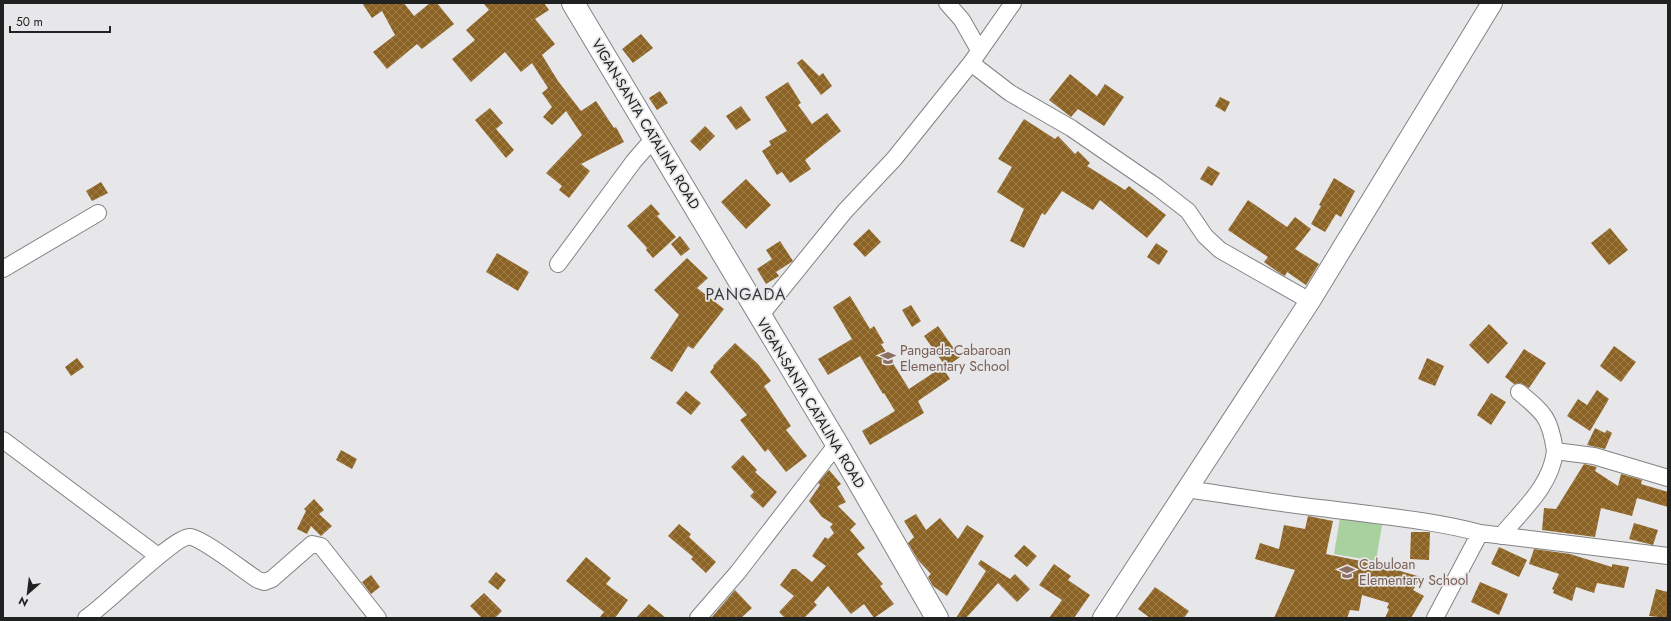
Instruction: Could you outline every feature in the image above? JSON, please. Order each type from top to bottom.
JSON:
[{"type":"main road","name":"VIGAN-SANTA CATALINA ROAD","points":[[573,3],[837,444],[938,618]]},
{"type":"street","points":[[947,3],[962,20],[979,50]]},
{"type":"street","points":[[760,316],[845,211],[894,159],[971,63],[1013,3]]},
{"type":"street","points":[[1103,618],[1310,301],[1492,3]]},
{"type":"street","points":[[971,63],[1010,93],[1078,132],[1158,187],[1188,211],[1205,236],[1220,250],[1310,301]]},
{"type":"street","points":[[558,264],[634,161],[654,138]]},
{"type":"street","points":[[3,269],[98,213]]},
{"type":"street","points":[[1501,536],[1545,485],[1554,462],[1556,451],[1548,420],[1542,411],[1519,392]]},
{"type":"street","points":[[3,440],[158,556]]},
{"type":"street","points":[[698,618],[738,572],[837,444]]},
{"type":"street","points":[[1556,451],[1594,456],[1668,478]]},
{"type":"street","points":[[1187,489],[1284,504],[1416,520],[1501,536],[1668,556]]},
{"type":"street","points":[[1435,618],[1480,533]]},
{"type":"street","points":[[86,618],[158,556],[184,537],[191,537],[202,542],[258,580],[264,582],[272,579],[312,544],[321,546],[378,618]]},
{"type":"green space","points":[[1340,518],[1382,525],[1376,561],[1334,554]]},
{"type":"building","points":[[362,3],[404,3],[414,16],[430,3],[437,3],[454,24],[422,49],[417,44],[387,69],[373,52],[395,35],[382,11],[372,18]]},
{"type":"building","points":[[483,3],[544,3],[549,10],[535,19],[555,44],[542,55],[558,81],[581,111],[596,101],[614,128],[616,127],[624,142],[581,164],[590,171],[569,198],[559,190],[562,186],[546,173],[582,135],[566,111],[552,125],[543,117],[552,107],[542,93],[548,88],[532,63],[521,72],[505,52],[471,82],[452,59],[475,40],[466,30],[489,10]]},
{"type":"building","points":[[641,34],[653,48],[633,63],[622,49]]},
{"type":"building","points":[[802,59],[819,76],[823,73],[832,86],[821,95],[797,63]]},
{"type":"building","points":[[1070,74],[1097,96],[1105,84],[1124,97],[1104,126],[1078,109],[1071,117],[1049,100]]},
{"type":"building","points":[[788,82],[801,103],[798,105],[812,124],[827,113],[841,131],[805,160],[811,169],[790,183],[782,172],[777,175],[762,151],[771,145],[769,141],[787,131],[765,97]]},
{"type":"building","points":[[660,91],[668,103],[657,110],[649,98]]},
{"type":"building","points":[[1220,97],[1230,102],[1225,112],[1215,106]]},
{"type":"building","points":[[741,106],[751,120],[736,130],[726,116]]},
{"type":"building","points":[[490,108],[503,123],[496,129],[514,150],[506,158],[475,120]]},
{"type":"building","points":[[1024,119],[1055,139],[1058,136],[1075,154],[1078,151],[1090,163],[1087,166],[1125,190],[1129,186],[1166,215],[1147,238],[1100,200],[1093,210],[1062,191],[1045,215],[1042,213],[1024,248],[1010,241],[1024,209],[997,192],[1012,167],[998,159]]},
{"type":"building","points":[[705,126],[715,136],[700,151],[690,141]]},
{"type":"building","points":[[1208,166],[1220,173],[1212,186],[1200,179]]},
{"type":"building","points":[[1334,178],[1355,191],[1341,217],[1336,214],[1325,232],[1311,224],[1321,206],[1319,205]]},
{"type":"building","points":[[746,179],[771,205],[746,229],[721,202]]},
{"type":"building","points":[[101,182],[108,193],[92,201],[86,191]]},
{"type":"building","points":[[1248,200],[1287,227],[1295,217],[1311,229],[1295,249],[1319,264],[1306,285],[1287,272],[1285,276],[1281,274],[1264,262],[1268,257],[1228,230]]},
{"type":"building","points":[[651,204],[660,214],[657,216],[676,237],[653,258],[646,250],[647,248],[627,226]]},
{"type":"building","points":[[1610,228],[1628,250],[1609,265],[1591,243]]},
{"type":"building","points":[[869,229],[881,242],[865,257],[853,244]]},
{"type":"building","points":[[680,236],[690,249],[681,256],[671,244]]},
{"type":"building","points":[[780,241],[793,261],[776,272],[779,276],[766,284],[757,269],[772,259],[766,250]]},
{"type":"building","points":[[1156,243],[1168,251],[1159,265],[1147,257]]},
{"type":"building","points":[[497,253],[529,272],[518,291],[486,272]]},
{"type":"building","points":[[687,258],[708,278],[697,288],[724,309],[693,349],[688,346],[672,372],[650,358],[679,315],[654,290]]},
{"type":"building","points":[[850,296],[870,329],[874,326],[884,343],[881,344],[909,389],[942,367],[950,379],[918,401],[924,413],[870,445],[862,431],[895,411],[860,356],[828,375],[818,359],[852,339],[833,307]]},
{"type":"building","points":[[911,305],[921,321],[912,327],[902,310]]},
{"type":"building","points":[[1489,324],[1508,343],[1488,364],[1469,345]]},
{"type":"building","points":[[938,326],[960,357],[946,367],[924,336]]},
{"type":"building","points":[[735,343],[758,364],[771,381],[764,386],[791,426],[786,430],[807,456],[786,472],[768,449],[765,452],[740,420],[747,415],[710,372],[714,367],[713,366]]},
{"type":"building","points":[[1614,346],[1636,362],[1621,382],[1600,366]]},
{"type":"building","points":[[1524,349],[1546,363],[1529,388],[1521,383],[1514,384],[1505,377]]},
{"type":"building","points":[[77,358],[84,367],[71,376],[65,367]]},
{"type":"building","points":[[1427,358],[1444,366],[1435,386],[1418,379]]},
{"type":"building","points":[[1597,390],[1609,399],[1590,431],[1567,416],[1578,399],[1587,405]]},
{"type":"building","points":[[686,391],[701,403],[691,415],[676,403]]},
{"type":"building","points":[[1491,393],[1506,402],[1491,425],[1477,415]]},
{"type":"building","points":[[1595,428],[1605,433],[1607,430],[1612,433],[1605,449],[1587,445]]},
{"type":"building","points":[[341,450],[357,459],[352,469],[336,460]]},
{"type":"building","points":[[743,455],[757,470],[755,472],[777,492],[763,508],[750,496],[754,492],[731,467]]},
{"type":"building","points":[[1584,464],[1597,467],[1595,471],[1618,486],[1621,474],[1642,480],[1641,484],[1668,492],[1668,507],[1637,498],[1632,516],[1601,508],[1595,537],[1542,530],[1544,508],[1556,509]]},
{"type":"building","points":[[829,470],[841,484],[837,487],[846,502],[838,506],[856,524],[850,530],[865,548],[857,554],[883,584],[880,586],[894,604],[874,618],[864,604],[851,614],[828,586],[814,602],[817,605],[804,618],[785,618],[779,612],[794,596],[780,585],[792,569],[796,569],[812,582],[826,566],[812,556],[825,537],[828,539],[834,533],[830,527],[833,524],[822,517],[809,501],[820,485],[818,483]]},
{"type":"building","points":[[314,499],[324,510],[319,514],[332,526],[321,536],[311,526],[307,534],[297,529],[306,511],[304,509]]},
{"type":"building","points":[[916,514],[926,530],[940,518],[958,539],[967,525],[984,536],[947,596],[933,586],[928,577],[931,574],[918,560],[908,543],[914,537],[904,521]]},
{"type":"building","points":[[1308,516],[1333,521],[1326,554],[1376,564],[1421,577],[1413,590],[1424,596],[1411,618],[1385,618],[1389,609],[1387,608],[1389,603],[1362,595],[1359,611],[1350,610],[1347,618],[1274,618],[1295,570],[1255,559],[1260,543],[1279,549],[1284,525],[1305,529]]},
{"type":"building","points":[[1634,523],[1658,530],[1653,545],[1629,539]]},
{"type":"building","points":[[679,524],[691,534],[689,537],[716,562],[706,573],[691,559],[693,557],[668,536]]},
{"type":"building","points":[[1411,532],[1430,532],[1429,560],[1410,559]]},
{"type":"building","points":[[1024,545],[1037,556],[1027,567],[1014,556]]},
{"type":"building","points":[[1499,547],[1527,560],[1519,577],[1491,564]]},
{"type":"building","points":[[1534,549],[1570,554],[1612,567],[1612,564],[1629,567],[1624,588],[1597,583],[1594,593],[1576,587],[1572,601],[1553,593],[1554,590],[1552,589],[1559,574],[1529,564]]},
{"type":"building","points":[[586,557],[611,578],[606,584],[628,600],[615,618],[599,618],[604,612],[566,581]]},
{"type":"building","points":[[981,560],[1010,579],[1015,574],[1030,589],[1017,602],[998,583],[966,618],[956,618],[986,571],[978,564]]},
{"type":"building","points":[[1054,564],[1071,576],[1068,580],[1090,595],[1074,618],[1049,618],[1062,600],[1039,585]]},
{"type":"building","points":[[496,572],[506,580],[498,590],[488,582]]},
{"type":"building","points":[[371,575],[380,587],[371,594],[362,582]]},
{"type":"building","points":[[1480,582],[1508,594],[1499,615],[1471,602]]},
{"type":"building","points":[[1155,587],[1189,611],[1184,618],[1150,618],[1138,609]]},
{"type":"building","points":[[1656,589],[1668,592],[1668,618],[1649,616]]},
{"type":"building","points":[[735,590],[752,608],[741,618],[713,618],[712,617]]},
{"type":"building","points":[[484,593],[502,611],[495,618],[482,618],[470,606]]},
{"type":"building","points":[[649,604],[666,618],[636,618]]},
{"type":"place","name":"Pangada-Cabaroan Elementary School","points":[[888,358]]},
{"type":"place","name":"Cabuloan Elementary School","points":[[1347,572]]},
{"type":"district","name":"PANGADA","points":[[746,294]]}]
